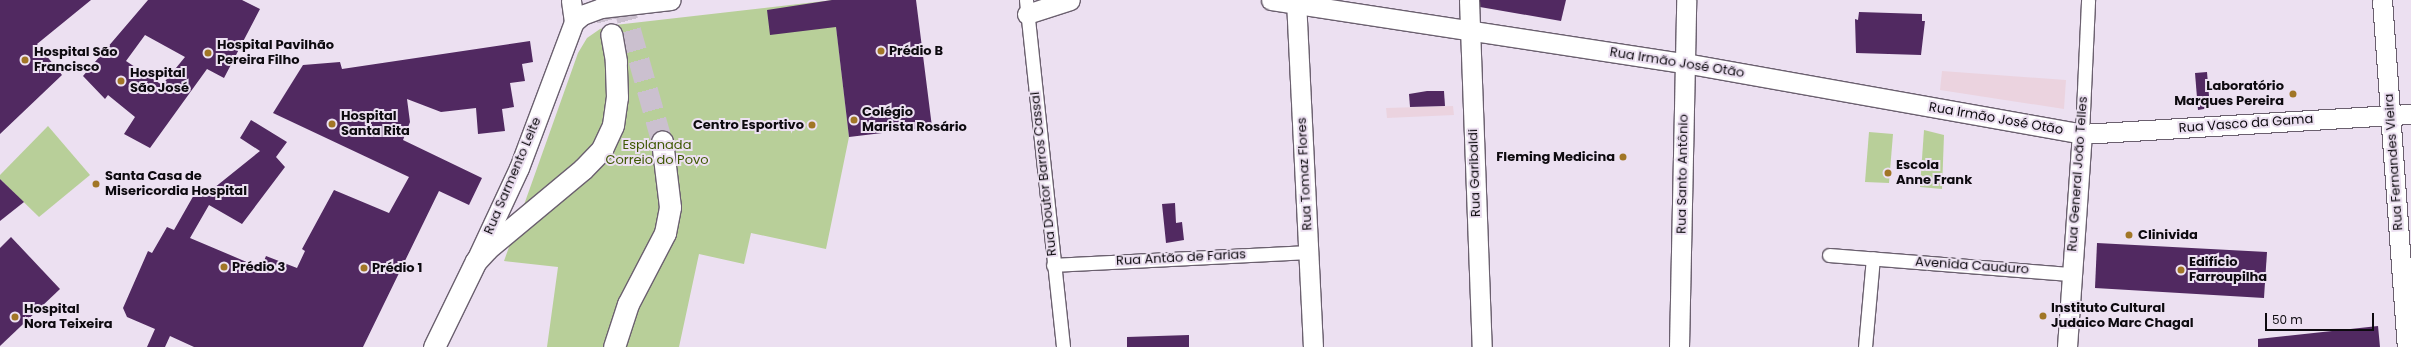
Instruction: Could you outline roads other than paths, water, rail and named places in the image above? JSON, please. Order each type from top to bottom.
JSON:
[{"type":"main road","points":[[476,261],[516,223],[583,169],[602,149],[613,125],[617,97],[616,61],[611,34]]},
{"type":"main road","points":[[614,347],[628,304],[665,233],[670,207],[662,141]]},
{"type":"main road","name":"Rua Sarmento Leite","points":[[434,347],[476,261]]},
{"type":"street","name":"Rua Sarmento Leite","points":[[476,261],[518,168],[574,22],[571,0]]},
{"type":"street","points":[[574,22],[582,15],[608,4],[670,0]]},
{"type":"street","points":[[1027,7],[1070,0]]},
{"type":"street","name":"Rua Irmão José Otão","points":[[1271,0],[1296,2],[1470,32],[1685,63],[2082,134]]},
{"type":"street","name":"Rua Garibaldi","points":[[1469,0],[1482,347]]},
{"type":"street","name":"Rua Santo Antônio","points":[[1679,347],[1686,0]]},
{"type":"street","name":"Rua General João Telles","points":[[2067,347],[2082,134],[2088,0]]},
{"type":"street","name":"Rua Fernandes Vieira","points":[[2382,0],[2407,347]]},
{"type":"street","name":"Rua Tomaz Flores","points":[[1296,2],[1313,347]]},
{"type":"street","name":"Rua Doutor Barros Cassal","points":[[1027,7],[1053,265],[1063,347]]},
{"type":"street","name":"Rua Vasco da Gama","points":[[2082,134],[2411,114]]},
{"type":"street","name":"Rua Antão de Farias","points":[[1053,265],[1308,252]]},
{"type":"street","name":"Avenida Cauduro","points":[[1829,255],[2072,274]]},
{"type":"street","points":[[1865,347],[1873,258]]},
{"type":"tunnel","points":[[602,0],[611,34]]},
{"type":"tunnel","points":[[622,0],[662,141]]},
{"type":"place","name":"Prédio B","points":[[881,51]]},
{"type":"place","name":"Hospital Pavilhão Pereira Filho","points":[[208,53]]},
{"type":"place","name":"Hospital São Francisco","points":[[25,60]]},
{"type":"place","name":"Hospital São José","points":[[121,81]]},
{"type":"place","name":"Laboratório Marques Pereira","points":[[2293,94]]},
{"type":"place","name":"Colégio Marista Rosário","points":[[854,120]]},
{"type":"place","name":"Hospital Santa Rita","points":[[332,124]]},
{"type":"place","name":"Centro Esportivo","points":[[812,125]]},
{"type":"place","name":"Fleming Medicina","points":[[1623,157]]},
{"type":"place","name":"Escola Anne Frank","points":[[1888,173]]},
{"type":"place","name":"Santa Casa de Misericordia Hospital","points":[[96,184]]},
{"type":"place","name":"Clinivida","points":[[2129,235]]},
{"type":"place","name":"Prédio 3","points":[[224,267]]},
{"type":"place","name":"Prédio 1","points":[[364,268]]},
{"type":"place","name":"Edifício Farroupilha","points":[[2181,270]]},
{"type":"place","name":"Instituto Cultural Judaico Marc Chagal","points":[[2043,316]]},
{"type":"place","name":"Hospital Nora Teixeira","points":[[15,317]]},
{"type":"park label","name":"Esplanada Correio do Povo","points":[[657,154]]}]
